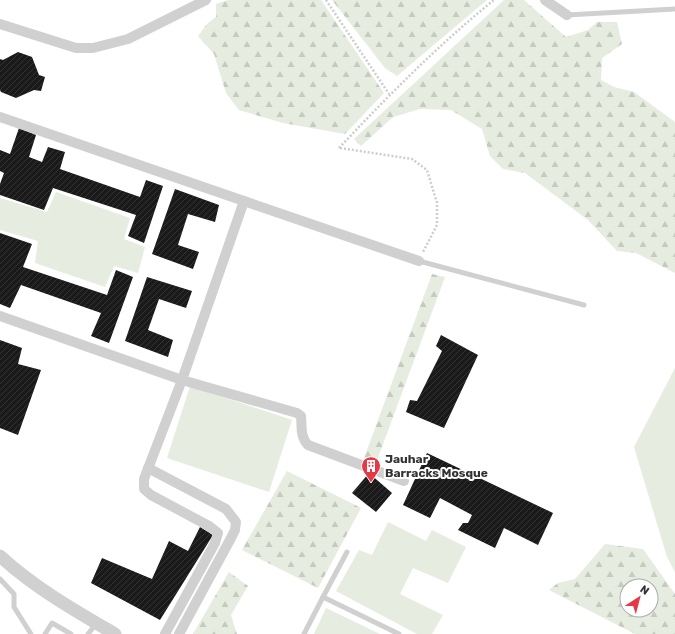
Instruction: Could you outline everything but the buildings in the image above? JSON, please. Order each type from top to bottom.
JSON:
[{"type":"street","points":[[0,24],[76,48],[93,48],[128,39],[206,0]]},
{"type":"street","points":[[545,0],[567,15]]},
{"type":"street","points":[[0,117],[419,261]]},
{"type":"street","points":[[165,634],[215,544],[218,533],[210,526],[151,496],[144,489],[144,479],[182,380],[244,201]]},
{"type":"street","points":[[0,316],[182,380],[297,413],[301,416],[302,434],[304,441],[308,445],[404,481]]},
{"type":"street","points":[[148,468],[226,509],[236,522],[235,530],[231,538],[179,634]]},
{"type":"street","points":[[0,556],[48,595],[115,634]]},
{"type":"lane","points":[[567,15],[675,9]]},
{"type":"lane","points":[[419,261],[584,305]]},
{"type":"lane","points":[[304,634],[347,552]]},
{"type":"lane","points":[[0,579],[14,594],[14,607],[31,634]]},
{"type":"lane","points":[[323,597],[399,634]]},
{"type":"lane","points":[[45,634],[52,623],[71,634]]},
{"type":"lane","points":[[88,634],[97,623]]},
{"type":"path","points":[[326,0],[390,94]]},
{"type":"path","points":[[419,261],[437,225],[437,203],[427,170],[412,159],[339,148],[390,94],[471,18],[494,0]]},
{"type":"green space","points":[[228,0],[321,0],[384,93],[345,134],[283,123],[239,110],[226,93],[214,54],[198,36],[207,24],[216,17],[216,4]]},
{"type":"green space","points":[[332,0],[487,0],[397,76],[385,68]]},
{"type":"green space","points":[[504,0],[524,0],[566,37],[588,30],[597,22],[617,22],[622,44],[602,58],[601,80],[614,87],[634,92],[675,122],[675,273],[636,253],[617,251],[588,220],[525,173],[503,169],[490,156],[482,129],[451,110],[420,109],[393,117],[361,146],[354,139]]},
{"type":"green space","points":[[56,192],[130,218],[124,239],[145,247],[138,273],[114,266],[105,287],[35,263],[38,241],[0,230],[0,198],[47,212]]},
{"type":"green space","points":[[432,274],[445,277],[376,463],[364,458]]},
{"type":"green space","points":[[675,368],[675,572],[667,557],[634,447]]},
{"type":"green space","points":[[190,386],[292,420],[269,492],[167,458]]},
{"type":"green space","points":[[287,471],[361,508],[318,588],[242,550]]},
{"type":"green space","points":[[388,522],[426,541],[432,530],[466,547],[448,583],[413,568],[400,594],[443,615],[432,634],[417,634],[336,591],[359,550],[372,555]]},
{"type":"green space","points":[[605,544],[643,549],[675,594],[675,634],[635,634],[549,590],[558,583],[575,579]]},
{"type":"green space","points":[[229,572],[248,586],[231,615],[237,634],[193,634]]},
{"type":"green space","points":[[326,608],[380,634],[314,634]]},
{"type":"place","name":"Jauhar Barracks Mosque","points":[[371,483]]}]
